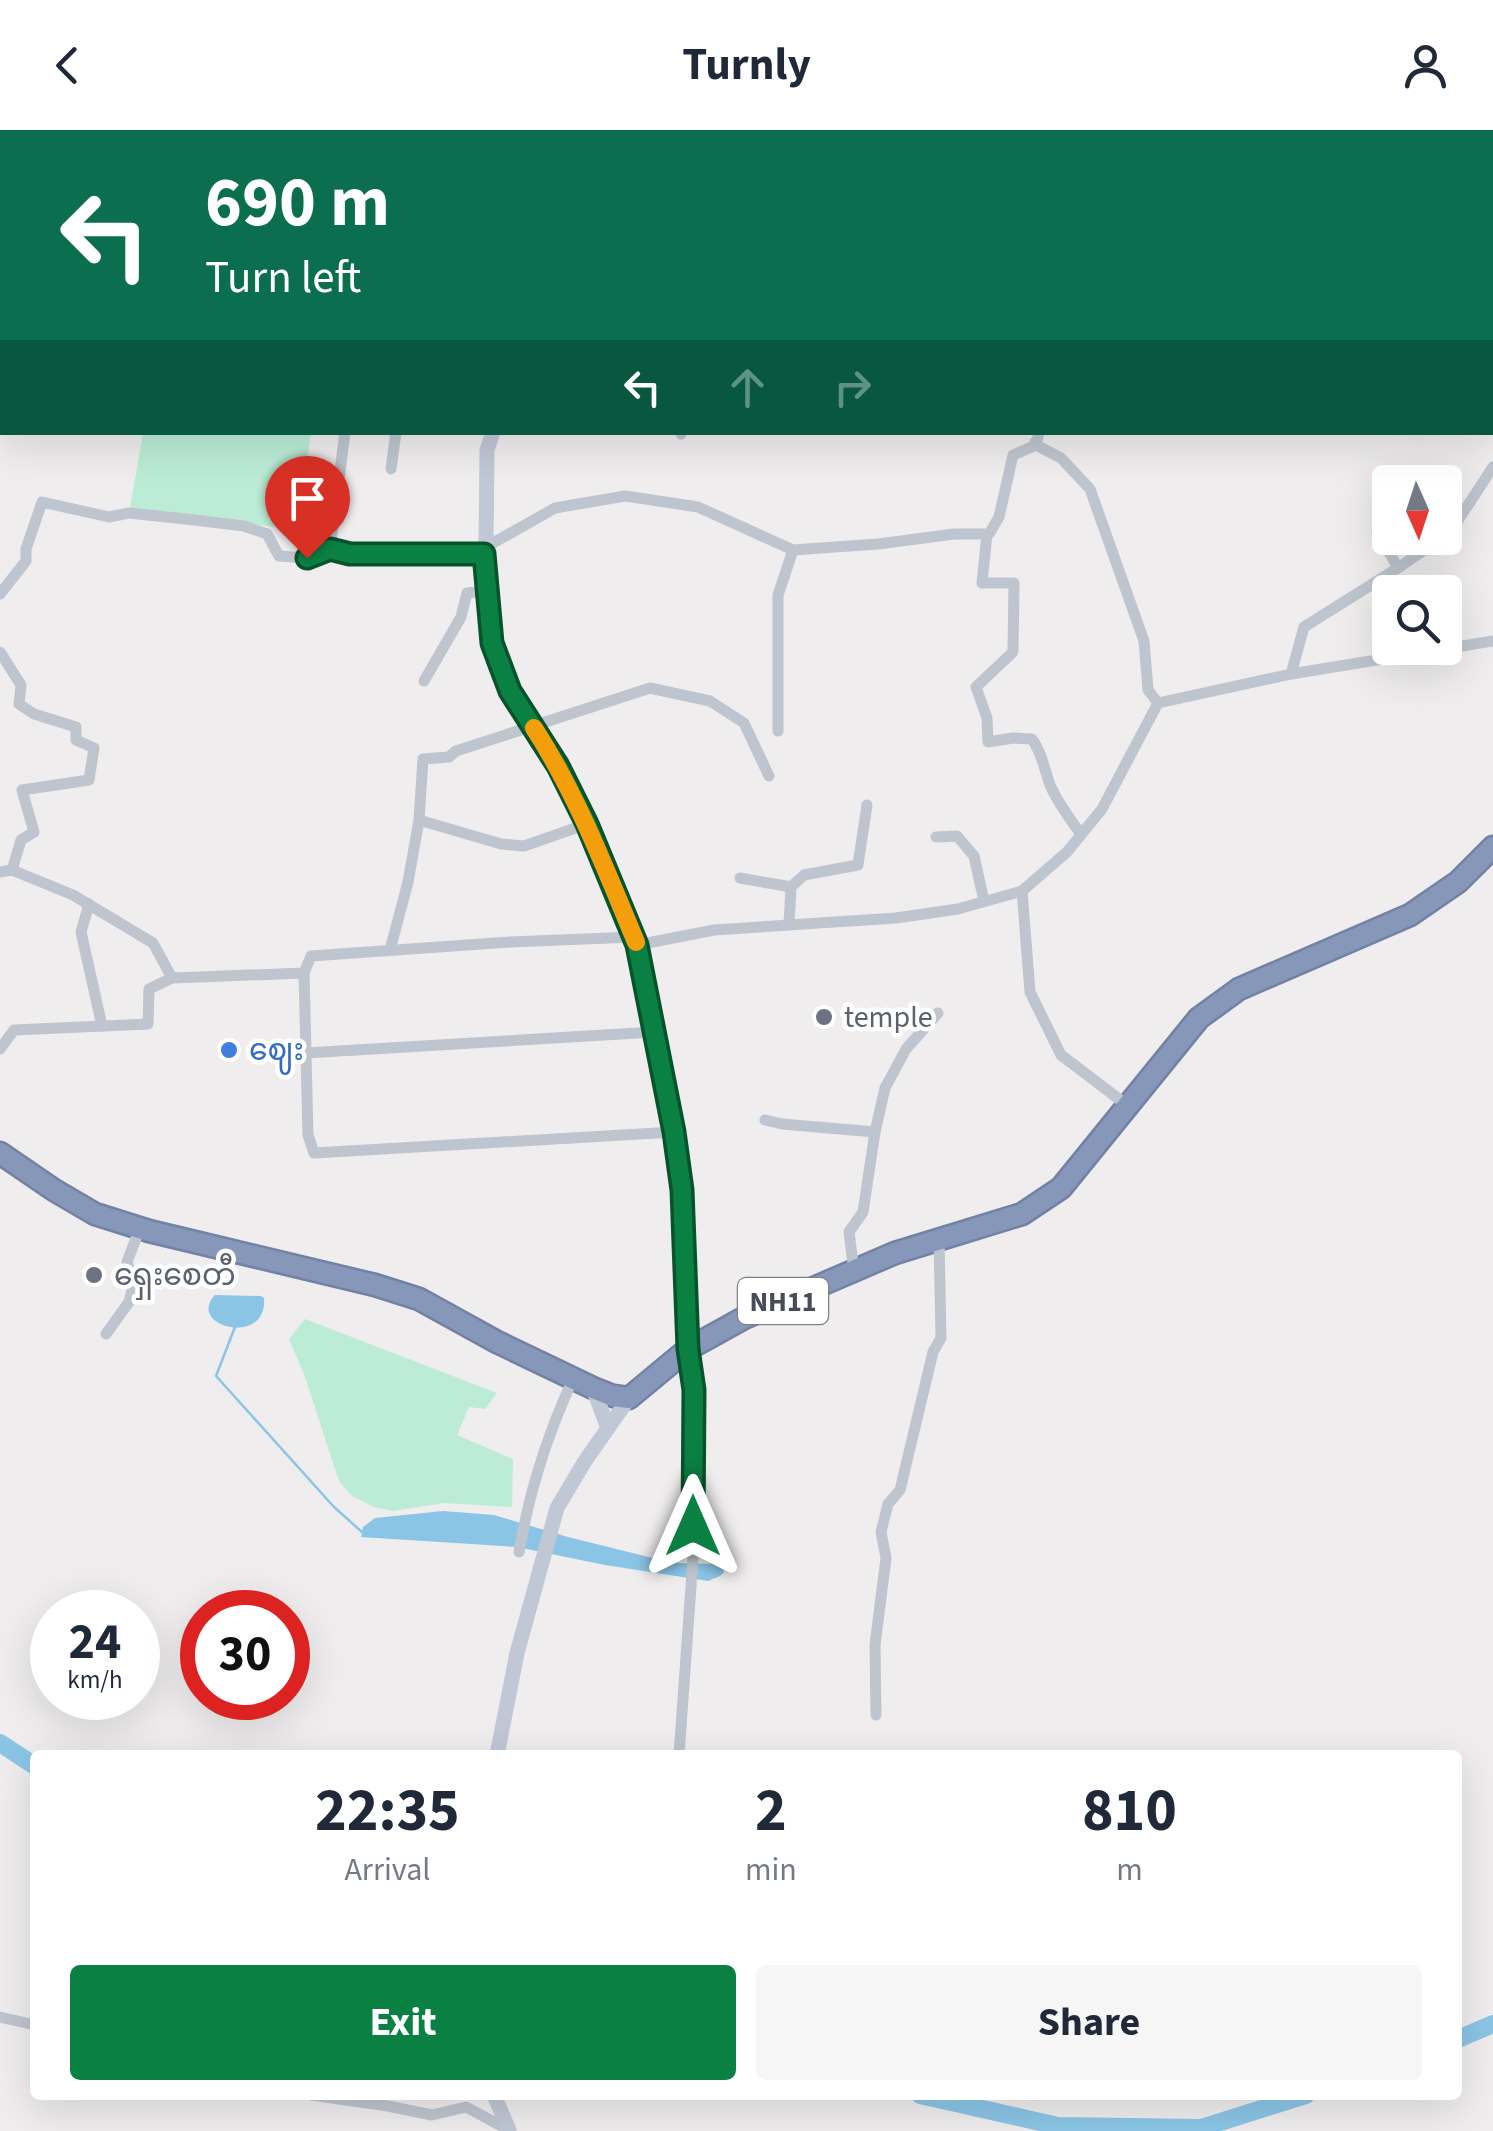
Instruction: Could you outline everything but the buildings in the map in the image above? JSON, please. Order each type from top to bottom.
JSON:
[{"type":"highway","name":"NH11","points":[[629,1398],[688,1349],[744,1318],[895,1252],[1022,1214],[1061,1188],[1198,1018],[1239,990],[1410,916],[1458,882],[1493,847]]},
{"type":"highway","points":[[0,1153],[95,1214],[418,1298],[583,1384],[612,1396],[629,1398]]},
{"type":"street","points":[[330,549],[346,435]]},
{"type":"street","points":[[391,469],[396,435]]},
{"type":"street","points":[[492,435],[487,450],[485,551],[492,643],[510,691],[558,766],[587,824],[635,941],[674,1132],[682,1190],[688,1349],[694,1390],[693,1558],[679,1750]]},
{"type":"street","points":[[0,594],[26,561],[26,549],[42,502],[109,517],[129,513],[244,526],[267,534],[278,556],[307,558],[330,549],[350,554],[485,551],[555,508],[625,496],[698,507],[793,550],[990,534],[999,517],[1013,455],[1036,437],[1090,489],[1144,642],[1148,690],[1158,702]]},
{"type":"street","points":[[1462,514],[1493,466]]},
{"type":"street","points":[[987,534],[982,583],[1014,582],[1013,652],[976,687],[987,718],[988,742],[1032,739],[1040,750],[1060,805],[1081,834]]},
{"type":"street","points":[[778,731],[778,594],[793,550]]},
{"type":"street","points":[[1390,555],[1398,568]]},
{"type":"street","points":[[1291,674],[1304,626],[1416,555]]},
{"type":"street","points":[[424,681],[460,617],[468,593],[487,591]]},
{"type":"street","points":[[1158,702],[1291,674],[1493,641]]},
{"type":"street","points":[[0,652],[21,685],[19,704],[34,714],[76,727],[76,740],[94,748],[89,780],[22,790],[34,832],[21,840],[6,871],[41,880],[152,943],[172,978]]},
{"type":"street","points":[[390,950],[419,820],[423,759],[449,758],[456,751],[650,688],[710,702],[744,723],[769,776]]},
{"type":"street","points":[[674,1132],[314,1154],[308,1135],[304,973],[311,956],[635,941],[714,930],[896,918],[958,909],[1022,892],[1067,852],[1102,809],[1158,702]]},
{"type":"street","points":[[788,925],[791,887],[804,875],[858,865],[867,805]]},
{"type":"street","points":[[419,820],[501,844],[524,846],[587,824]]},
{"type":"street","points":[[936,837],[957,836],[974,856],[984,901]]},
{"type":"street","points":[[740,878],[791,887]]},
{"type":"street","points":[[1022,892],[1030,992],[1060,1055],[1128,1106]]},
{"type":"street","points":[[89,904],[81,932],[102,1026]]},
{"type":"street","points":[[0,1048],[14,1030],[148,1024],[149,990],[172,978],[304,973]]},
{"type":"street","points":[[854,1270],[849,1232],[864,1212],[874,1132],[885,1088],[906,1049],[938,1014]]},
{"type":"street","points":[[306,1053],[654,1032]]},
{"type":"street","points":[[764,1120],[874,1132]]},
{"type":"street","points":[[106,1334],[129,1302],[134,1283],[128,1262],[140,1228]]},
{"type":"street","points":[[876,1716],[875,1645],[886,1558],[881,1532],[888,1504],[900,1490],[932,1352],[941,1338],[939,1239]]},
{"type":"street","points":[[519,1552],[525,1516],[557,1413],[583,1384],[608,1428]]},
{"type":"street","points":[[498,1750],[525,1625],[557,1508],[629,1398]]},
{"type":"street","points":[[0,2017],[30,2024]]},
{"type":"street","points":[[346,2100],[432,2115],[466,2107],[509,2131]]},
{"type":"street","points":[[496,2100],[509,2131]]},
{"type":"green space","points":[[143,435],[311,435],[297,530],[130,508]]},
{"type":"green space","points":[[305,1319],[497,1393],[485,1409],[469,1407],[457,1435],[513,1459],[512,1507],[444,1503],[393,1511],[352,1496],[339,1481],[289,1339]]},
{"type":"water","points":[[215,1295],[261,1296],[262,1313],[254,1323],[242,1327],[218,1323],[209,1306]]},
{"type":"water","points":[[443,1511],[494,1515],[673,1563],[721,1564],[724,1572],[708,1581],[517,1547],[361,1537],[363,1527],[375,1518]]},
{"type":"waterway","points":[[235,1327],[216,1376],[334,1507],[362,1532]]},
{"type":"waterway","points":[[0,1743],[30,1763]]},
{"type":"waterway","points":[[1462,2037],[1493,2024]]},
{"type":"waterway","points":[[942,2100],[1058,2126],[1201,2128],[1290,2100]]},
{"type":"slow traffic","points":[[534,728],[587,824],[636,942]]},
{"type":"place","name":"temple","points":[[824,1017]]},
{"type":"place","name":"ဈေး","points":[[229,1050]]},
{"type":"place","name":"ရှေးစေတီ","points":[[94,1275]]},
{"type":"route","points":[[307,558],[330,549],[350,554],[484,554],[492,643],[510,691],[558,766],[587,824],[637,945],[682,1190],[688,1349],[694,1390],[693,1526]]}]
